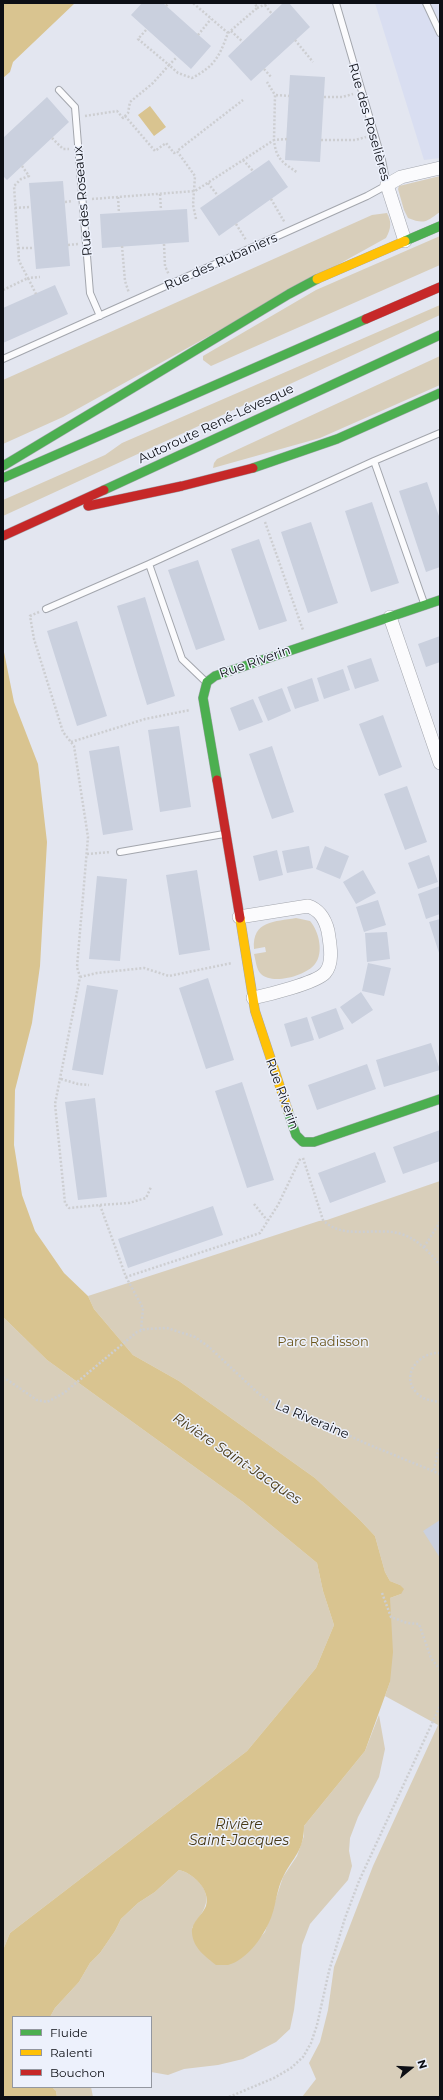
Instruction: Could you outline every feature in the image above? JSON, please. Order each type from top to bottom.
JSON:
[{"type":"main road","points":[[3,466],[289,294],[315,280],[440,226]]},
{"type":"main road","points":[[3,478],[440,286]]},
{"type":"main road","name":"Autoroute René-Lévesque","points":[[3,536],[440,335]]},
{"type":"main road","points":[[48,515],[186,486],[273,462],[314,448],[440,393]]},
{"type":"main road","name":"Rue Riverin","points":[[440,600],[222,673],[206,682],[204,690],[204,706],[252,998],[270,1060],[296,1135],[303,1142],[314,1142],[440,1099]]},
{"type":"street","name":"Rue des Rubaniers","points":[[387,184],[401,177],[440,168]]},
{"type":"street","name":"Rue des Roselières","points":[[387,184],[405,241]]},
{"type":"street","points":[[390,617],[440,760]]},
{"type":"street","points":[[239,917],[308,906],[323,916],[330,943],[329,965],[321,977],[276,992],[252,998]]},
{"type":"lane","name":"Rue des Roselières","points":[[336,3],[387,184]]},
{"type":"lane","points":[[426,3],[440,32]]},
{"type":"lane","name":"Rue des Roseaux","points":[[59,90],[75,107],[77,118],[90,293],[100,316]]},
{"type":"lane","name":"Rue des Rubaniers","points":[[3,360],[371,194],[387,184]]},
{"type":"lane","points":[[46,609],[150,564],[374,461],[440,433]]},
{"type":"lane","points":[[374,461],[425,605]]},
{"type":"lane","points":[[150,564],[182,659],[206,682]]},
{"type":"lane","points":[[120,852],[226,834]]},
{"type":"path","points":[[166,6],[169,3]]},
{"type":"path","points":[[193,3],[228,33]]},
{"type":"path","points":[[255,3],[257,8]]},
{"type":"path","points":[[146,30],[138,39],[178,73],[192,78],[207,70],[223,50],[228,33],[257,8],[268,3]]},
{"type":"path","points":[[265,5],[272,14]]},
{"type":"path","points":[[198,35],[212,19]]},
{"type":"path","points":[[231,31],[243,42]]},
{"type":"path","points":[[295,40],[313,62]]},
{"type":"path","points":[[125,116],[128,114],[130,102],[153,84],[177,57]]},
{"type":"path","points":[[264,69],[272,78]]},
{"type":"path","points":[[267,82],[276,95],[274,140],[276,154],[282,162],[298,173]]},
{"type":"path","points":[[324,98],[342,97],[361,92]]},
{"type":"path","points":[[276,95],[289,96]]},
{"type":"path","points":[[77,118],[117,111],[123,118],[125,116],[155,151],[166,142],[174,153],[243,100]]},
{"type":"path","points":[[321,140],[355,140],[374,135]]},
{"type":"path","points":[[52,138],[63,149],[79,150]]},
{"type":"path","points":[[82,200],[195,191],[274,140],[287,140]]},
{"type":"path","points":[[177,151],[195,176],[193,205],[196,219]]},
{"type":"path","points":[[243,160],[253,171]]},
{"type":"path","points":[[22,166],[29,176],[14,186],[19,261],[36,294]]},
{"type":"path","points":[[208,183],[218,196]]},
{"type":"path","points":[[160,194],[161,210]]},
{"type":"path","points":[[118,197],[119,213]]},
{"type":"path","points":[[271,199],[289,231]]},
{"type":"path","points":[[15,208],[30,206]]},
{"type":"path","points":[[236,224],[251,248]]},
{"type":"path","points":[[164,244],[165,266],[173,283]]},
{"type":"path","points":[[122,246],[125,281],[132,302]]},
{"type":"path","points":[[18,248],[34,248]]},
{"type":"path","points":[[3,290],[28,278],[40,276]]},
{"type":"path","points":[[262,512],[307,644]]},
{"type":"path","points":[[46,609],[30,616],[34,639],[63,732],[74,746],[88,837],[77,967],[80,977],[55,1104],[65,1203],[69,1208],[129,1203],[146,1198],[151,1187]]},
{"type":"path","points":[[71,742],[144,719],[204,706]]},
{"type":"path","points":[[87,854],[120,852]]},
{"type":"path","points":[[80,977],[97,973],[144,968],[169,976],[246,960]]},
{"type":"path","points":[[61,1079],[78,1084],[89,1084]]},
{"type":"path","points":[[126,1277],[260,1232],[278,1205],[302,1155],[323,1220],[327,1225],[349,1232],[377,1231],[400,1234],[424,1247],[440,1265]]},
{"type":"path","points":[[254,1204],[267,1220]]},
{"type":"path","points":[[100,1205],[126,1277],[143,1308],[141,1330]]},
{"type":"path","points":[[424,1247],[440,1222]]},
{"type":"path","name":"La Riveraine","points":[[3,1377],[44,1402],[53,1400],[64,1393],[132,1335],[141,1330],[167,1328],[195,1337],[208,1347],[253,1389],[276,1406],[315,1420],[365,1443],[434,1470],[440,1474]]},
{"type":"path","points":[[440,1353],[424,1355],[417,1361],[412,1370],[410,1379],[414,1390],[420,1396],[440,1402]]},
{"type":"path","points":[[434,1470],[440,1448]]},
{"type":"path","points":[[382,1593],[391,1617],[407,1623],[419,1624],[431,1658],[440,1670]]},
{"type":"path","points":[[229,2097],[274,2078],[292,2068],[304,2057],[318,2025],[331,1963],[358,1881],[440,1706]]},
{"type":"shaded area","points":[[375,3],[440,3],[440,158],[424,160]]},
{"type":"green space","points":[[440,176],[440,212],[432,218],[422,222],[408,218],[398,189],[399,186]]},
{"type":"green space","points":[[387,213],[390,219],[390,226],[386,238],[63,417],[3,444],[3,380],[372,215]]},
{"type":"green space","points":[[440,236],[440,265],[211,366],[203,360],[203,356],[316,290]]},
{"type":"green space","points":[[440,305],[440,315],[3,516],[3,500],[105,455],[122,443]]},
{"type":"green space","points":[[440,356],[440,385],[320,438],[213,468],[217,459]]},
{"type":"green space","points":[[296,918],[310,921],[316,930],[320,948],[318,959],[311,968],[289,978],[273,979],[266,977],[261,974],[256,965],[254,954],[266,952],[265,947],[254,949],[254,940],[257,932],[266,924]]},
{"type":"green space","name":"Parc Radisson","points":[[440,1181],[440,2097],[302,2097],[316,2079],[309,2063],[320,2042],[328,2010],[334,1967],[373,1866],[438,1725],[385,1696],[390,1682],[390,1598],[401,1594],[400,1585],[390,1581],[385,1572],[375,1536],[315,1478],[179,1381],[133,1355],[94,1309],[88,1296],[319,1221],[327,1220]]},
{"type":"green space","points":[[3,1317],[47,1360],[243,1502],[317,1563],[323,1591],[334,1625],[316,1668],[247,1751],[10,1933],[3,1950]]},
{"type":"green space","points":[[379,1715],[385,1749],[379,1777],[358,1817],[350,1838],[349,1851],[352,1866],[348,1880],[310,1924],[302,1945],[294,2010],[290,2029],[276,2042],[243,2059],[218,2065],[184,2069],[168,2075],[152,2072],[152,2016],[51,2016],[55,2008],[79,1982],[90,1963],[100,1953],[115,1931],[121,1919],[138,1903],[155,1892],[179,1870],[195,1878],[204,1888],[206,1894],[204,1909],[192,1928],[251,1948],[265,1932],[283,1877],[297,1856],[304,1836],[304,1826],[365,1751]]},
{"type":"green space","points":[[53,2088],[91,2088],[93,2097],[57,2097],[56,2091]]},
{"type":"water","points":[[3,3],[75,3],[13,62],[10,72],[3,78]]},
{"type":"water","points":[[150,106],[166,127],[154,136],[138,115]]},
{"type":"water","name":"Rivière Saint-Jacques","points":[[3,647],[14,702],[38,764],[47,842],[40,966],[32,1023],[15,1090],[14,1145],[22,1195],[35,1231],[64,1273],[88,1296],[94,1309],[133,1355],[179,1381],[315,1478],[375,1536],[385,1572],[390,1581],[400,1585],[404,1589],[401,1594],[390,1598],[393,1652],[390,1682],[365,1751],[304,1826],[304,1835],[300,1848],[281,1882],[269,1922],[261,1937],[249,1952],[242,1958],[228,1965],[216,1965],[197,1948],[193,1938],[192,1929],[206,1906],[206,1894],[200,1883],[195,1878],[179,1870],[155,1892],[138,1903],[121,1919],[115,1931],[100,1953],[90,1963],[79,1982],[55,2008],[51,2016],[12,2016],[12,2088],[53,2088],[56,2091],[57,2097],[3,2097],[3,1950],[10,1933],[247,1751],[316,1668],[334,1625],[323,1591],[317,1563],[243,1502],[47,1360],[3,1317]]},
{"type":"building","points":[[142,3],[163,3],[211,46],[191,69],[131,15]]},
{"type":"building","points":[[283,3],[289,3],[310,27],[251,81],[228,56]]},
{"type":"building","points":[[290,75],[325,77],[320,162],[285,160]]},
{"type":"building","points":[[47,97],[69,122],[7,180],[3,176],[3,138]]},
{"type":"building","points":[[269,160],[288,187],[219,236],[200,208]]},
{"type":"building","points":[[63,181],[70,266],[36,269],[29,183]]},
{"type":"building","points":[[187,209],[189,242],[102,248],[100,214]]},
{"type":"building","points":[[55,285],[68,314],[3,343],[3,308]]},
{"type":"building","points":[[427,482],[440,519],[440,567],[426,572],[399,491]]},
{"type":"building","points":[[372,502],[399,583],[371,592],[345,511]]},
{"type":"building","points":[[311,522],[338,603],[308,613],[281,532]]},
{"type":"building","points":[[259,539],[287,621],[259,630],[231,549]]},
{"type":"building","points":[[198,560],[225,640],[196,650],[168,570]]},
{"type":"building","points":[[145,597],[175,696],[147,705],[117,606]]},
{"type":"building","points":[[77,621],[107,716],[77,726],[47,631]]},
{"type":"building","points":[[440,636],[440,662],[426,667],[418,644]]},
{"type":"building","points":[[371,658],[379,681],[355,689],[347,666]]},
{"type":"building","points":[[343,669],[350,690],[324,699],[317,678]]},
{"type":"building","points":[[312,678],[319,701],[295,709],[287,687]]},
{"type":"building","points":[[282,688],[291,711],[268,721],[258,697]]},
{"type":"building","points":[[253,699],[263,722],[239,731],[230,708]]},
{"type":"building","points":[[383,715],[402,767],[379,776],[359,724]]},
{"type":"building","points":[[179,726],[191,807],[160,812],[148,730]]},
{"type":"building","points":[[119,746],[133,830],[103,835],[89,751]]},
{"type":"building","points":[[272,746],[294,812],[272,819],[249,754]]},
{"type":"building","points":[[407,786],[427,842],[405,850],[384,794]]},
{"type":"building","points":[[309,846],[313,868],[287,873],[282,851]]},
{"type":"building","points":[[325,846],[349,856],[340,879],[316,869]]},
{"type":"building","points":[[277,850],[283,875],[259,881],[253,856]]},
{"type":"building","points":[[429,855],[438,882],[418,889],[408,863]]},
{"type":"building","points":[[197,870],[210,950],[179,955],[166,875]]},
{"type":"building","points":[[363,870],[376,893],[356,904],[343,882]]},
{"type":"building","points":[[97,876],[127,879],[120,961],[89,959]]},
{"type":"building","points":[[440,886],[440,914],[426,919],[418,894]]},
{"type":"building","points":[[378,900],[386,925],[364,932],[356,907]]},
{"type":"building","points":[[440,919],[440,956],[429,922]]},
{"type":"building","points":[[387,932],[390,959],[367,962],[365,933]]},
{"type":"building","points":[[368,963],[391,968],[384,996],[362,991]]},
{"type":"building","points":[[208,978],[234,1060],[206,1069],[179,988]]},
{"type":"building","points":[[87,985],[118,990],[103,1075],[72,1070]]},
{"type":"building","points":[[361,992],[373,1010],[352,1024],[340,1007]]},
{"type":"building","points":[[336,1008],[344,1029],[319,1039],[311,1017]]},
{"type":"building","points":[[307,1017],[314,1040],[291,1047],[284,1024]]},
{"type":"building","points":[[431,1043],[440,1070],[384,1087],[376,1060]]},
{"type":"building","points":[[367,1064],[376,1089],[317,1110],[308,1085]]},
{"type":"building","points":[[242,1082],[274,1180],[247,1188],[215,1091]]},
{"type":"building","points":[[95,1098],[107,1197],[78,1200],[65,1102]]},
{"type":"building","points":[[440,1130],[440,1161],[403,1174],[393,1147]]},
{"type":"building","points":[[375,1152],[386,1182],[330,1203],[318,1173]]},
{"type":"building","points":[[213,1206],[223,1235],[128,1268],[118,1239]]},
{"type":"building","points":[[440,1520],[440,1558],[423,1531]]},
{"type":"traffic: fast","points":[[405,241],[440,226]]},
{"type":"traffic: fast","points":[[3,466],[289,294],[317,279]]},
{"type":"traffic: fast","points":[[3,478],[366,319]]},
{"type":"traffic: fast","points":[[104,490],[440,335]]},
{"type":"traffic: fast","points":[[253,468],[337,439],[440,393]]},
{"type":"traffic: fast","points":[[217,780],[203,698],[207,682],[215,676],[440,600]]},
{"type":"traffic: fast","points":[[288,1111],[296,1135],[303,1142],[314,1142],[440,1099]]},
{"type":"traffic: slow","points":[[317,279],[405,241]]},
{"type":"traffic: slow","points":[[240,918],[255,1011],[288,1111]]},
{"type":"traffic: jam","points":[[366,319],[440,287]]},
{"type":"traffic: jam","points":[[88,506],[182,486],[253,468]]},
{"type":"traffic: jam","points":[[3,536],[104,490]]},
{"type":"traffic: jam","points":[[217,780],[240,918]]}]
